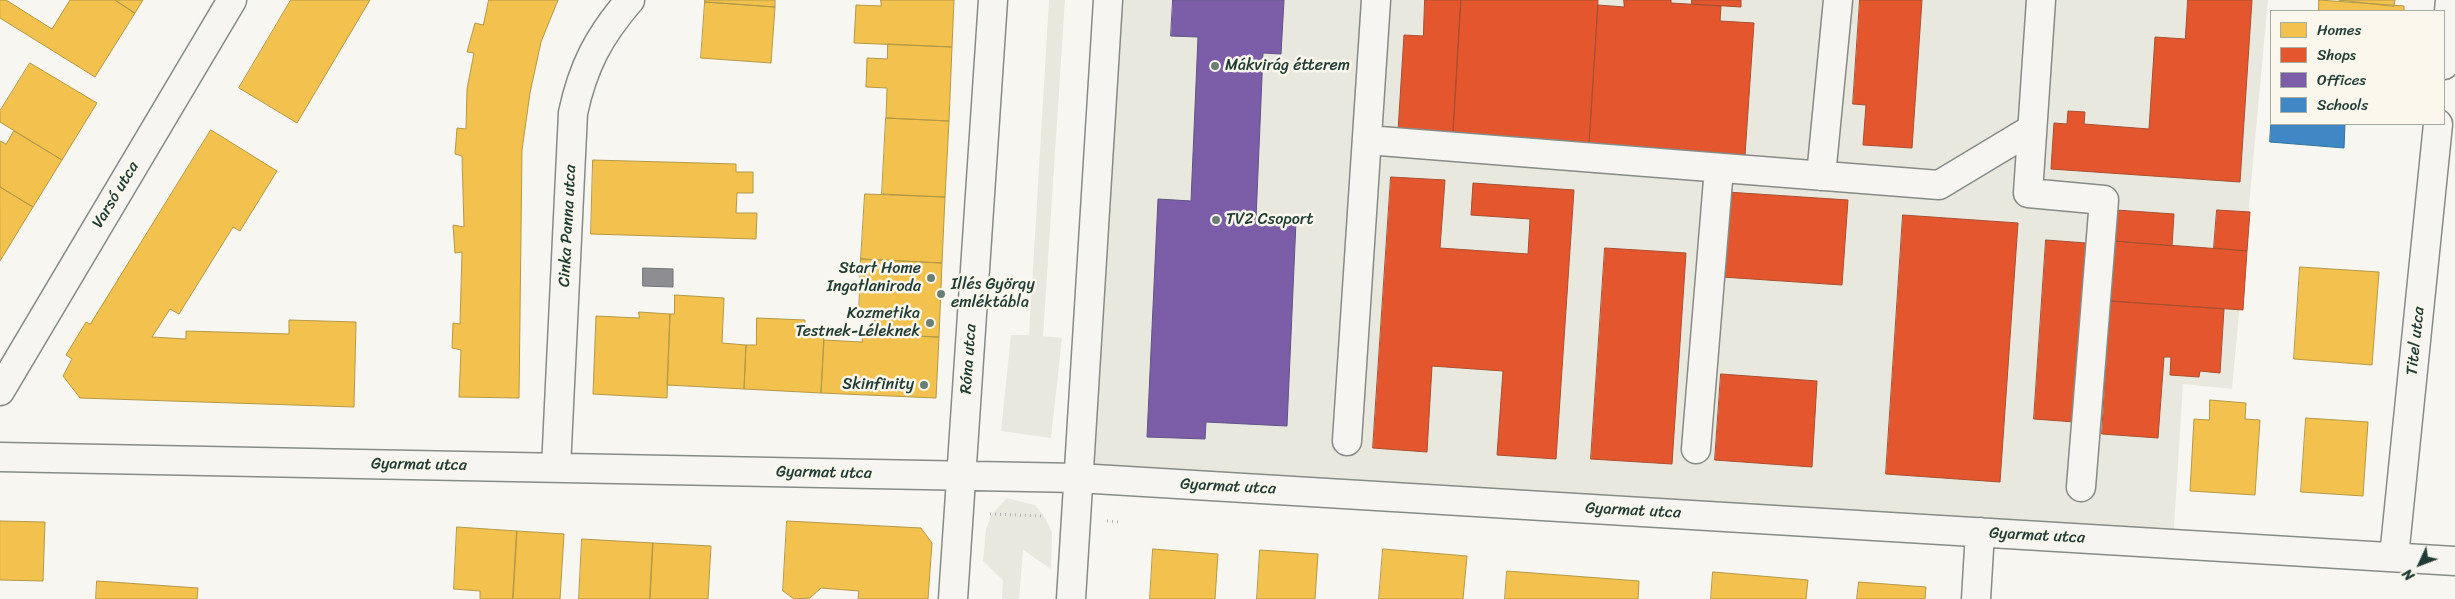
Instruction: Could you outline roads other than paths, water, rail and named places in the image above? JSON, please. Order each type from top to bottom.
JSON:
[{"type":"street","name":"Varsó utca","points":[[0,391],[232,0]]},
{"type":"street","name":"Cinka Panna utca","points":[[556,468],[573,113],[580,82],[589,58],[630,0]]},
{"type":"street","name":"Róna utca","points":[[953,599],[993,0]]},
{"type":"street","points":[[1070,599],[1108,0]]},
{"type":"street","points":[[1347,441],[1376,0]]},
{"type":"street","points":[[1821,176],[1838,0]]},
{"type":"street","points":[[2041,0],[2028,193],[2104,200],[2081,487]]},
{"type":"street","points":[[2445,54],[2450,0]]},
{"type":"street","name":"Titel utca","points":[[2394,557],[2438,125]]},
{"type":"street","points":[[1367,140],[1939,185],[2032,129]]},
{"type":"street","points":[[1696,449],[1719,168]]},
{"type":"street","name":"Gyarmat utca","points":[[0,457],[1078,478],[2455,561]]},
{"type":"street","points":[[1976,599],[1980,532]]},
{"type":"place","name":"Mákvirág étterem","points":[[1215,66]]},
{"type":"place","name":"TV2 Csoport","points":[[1216,220]]},
{"type":"place","name":"Start Home Ingatlaniroda","points":[[931,278]]},
{"type":"place","name":"Illés György emléktábla","points":[[941,294]]},
{"type":"place","name":"Kozmetika Testnek-Léleknek","points":[[930,323]]},
{"type":"place","name":"Skinfinity","points":[[924,385]]}]
